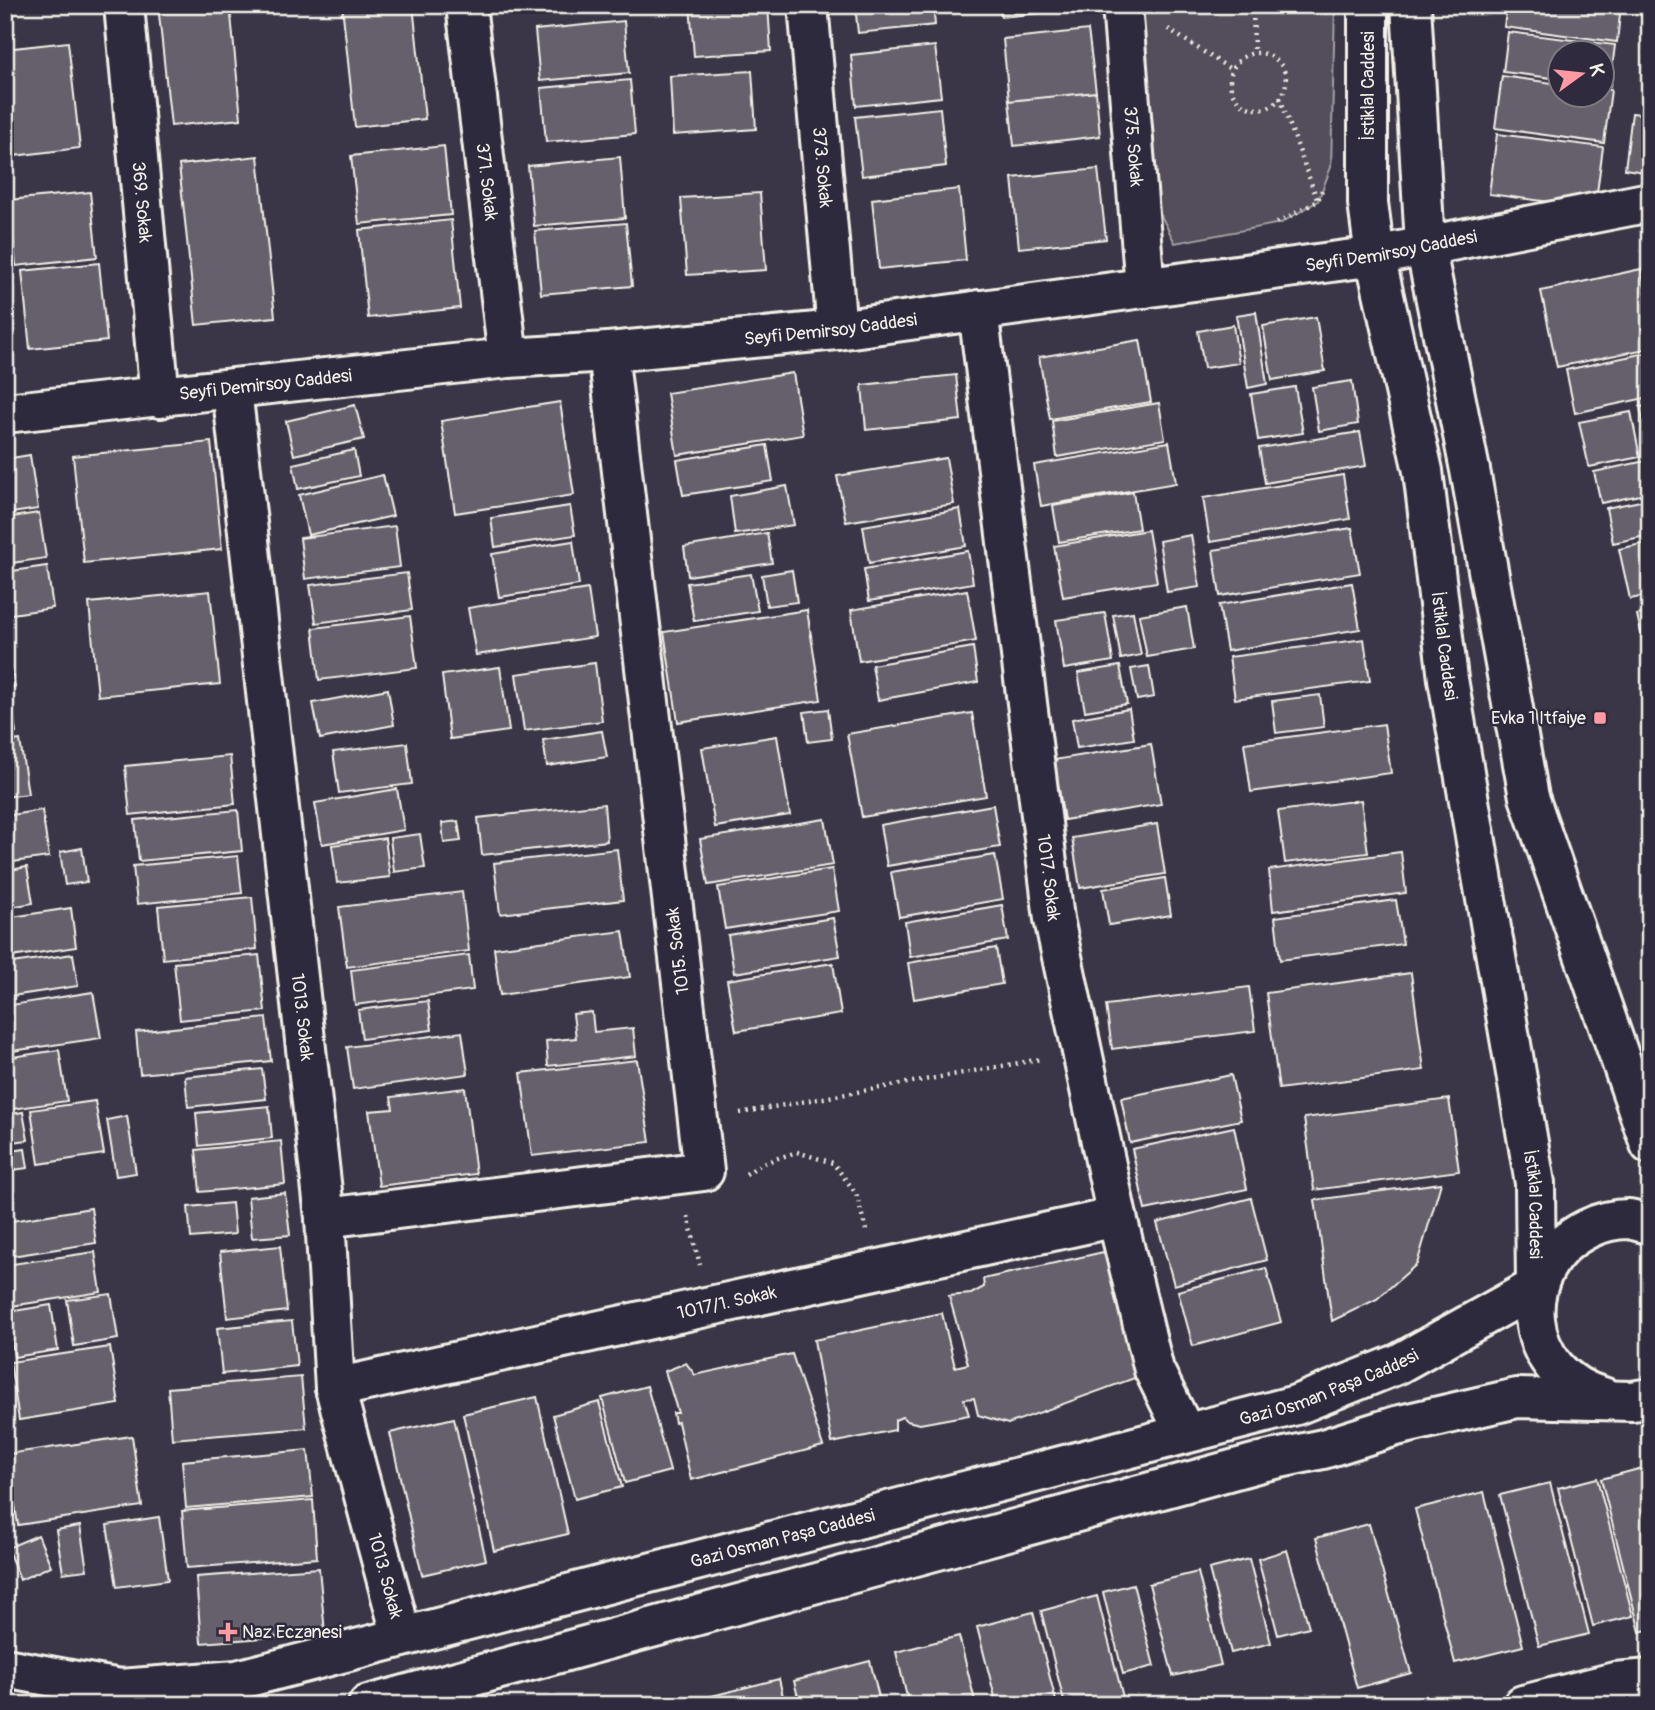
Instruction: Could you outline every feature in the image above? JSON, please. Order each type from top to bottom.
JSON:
[{"type":"main road","name":"369. Sokak","points":[[124,5],[160,398]]},
{"type":"main road","name":"371. Sokak","points":[[466,5],[508,358]]},
{"type":"main road","name":"373. Sokak","points":[[808,5],[838,330]]},
{"type":"main road","name":"375. Sokak","points":[[1122,5],[1145,288]]},
{"type":"main road","name":"İstiklal Caddesi","points":[[1367,5],[1370,215],[1375,256],[1423,471],[1448,679],[1535,1182],[1534,1317],[1542,1347],[1558,1371],[1580,1389],[1601,1396],[1644,1398]]},
{"type":"main road","points":[[1411,5],[1425,245],[1470,470],[1529,797],[1650,1144]]},
{"type":"main road","name":"Seyfi Demirsoy Caddesi","points":[[5,413],[508,358],[608,352],[838,330],[1375,256],[1650,202]]},
{"type":"main road","name":"1017. Sokak","points":[[978,310],[1054,919],[1117,1217],[1154,1370],[1185,1433]]},
{"type":"main road","name":"1015. Sokak","points":[[325,1218],[704,1171],[608,352]]},
{"type":"main road","name":"1013. Sokak","points":[[232,389],[325,1218],[335,1388],[402,1637]]},
{"type":"main road","name":"1017/1. Sokak","points":[[335,1388],[1117,1217]]},
{"type":"main road","points":[[1536,1287],[1549,1259],[1571,1237],[1598,1223],[1629,1219],[1650,1224]]},
{"type":"main road","name":"Gazi Osman Paşa Caddesi","points":[[5,1668],[120,1689],[237,1680],[1296,1405],[1398,1364],[1536,1287]]},
{"type":"main road","points":[[368,1705],[1248,1466],[1323,1449],[1396,1426],[1517,1398],[1644,1398]]},
{"type":"main road","points":[[1522,1705],[1615,1682],[1650,1679]]},
{"type":"path","points":[[1253,5],[1254,53]]},
{"type":"path","points":[[1162,25],[1232,70]]},
{"type":"path","points":[[1254,53],[1273,57],[1280,64],[1286,82],[1280,98],[1266,109],[1257,110],[1241,104],[1231,89],[1232,70],[1237,62],[1254,53]]},
{"type":"path","points":[[1280,98],[1318,201]]},
{"type":"path","points":[[1268,225],[1281,223],[1318,201],[1327,178]]},
{"type":"path","points":[[1318,201],[1370,215]]},
{"type":"path","points":[[698,1121],[1082,1052]]},
{"type":"path","points":[[740,1178],[763,1163],[797,1152],[833,1163],[856,1193],[877,1269]]},
{"type":"path","points":[[679,1174],[709,1306]]},
{"type":"shaded area","points":[[1138,5],[1335,5],[1331,167],[1318,201],[1281,223],[1175,243],[1153,200]]},
{"type":"building","points":[[158,5],[230,5],[241,119],[171,126]]},
{"type":"building","points":[[342,5],[413,5],[425,119],[355,127]]},
{"type":"building","points":[[690,5],[768,5],[771,51],[694,56]]},
{"type":"building","points":[[855,5],[933,5],[935,25],[858,33]]},
{"type":"building","points":[[1000,5],[1090,5],[1090,8],[1001,17]]},
{"type":"building","points":[[1507,5],[1621,5],[1617,42],[1616,38],[1587,38],[1504,27]]},
{"type":"building","points":[[624,21],[629,73],[540,81],[535,30]]},
{"type":"building","points":[[1088,30],[1096,92],[1009,101],[1003,39]]},
{"type":"building","points":[[1508,32],[1557,38],[1546,38],[1546,77],[1503,72]]},
{"type":"building","points":[[68,42],[80,148],[5,157],[5,49]]},
{"type":"building","points":[[935,46],[941,97],[856,106],[851,55]]},
{"type":"building","points":[[752,71],[756,129],[673,135],[670,76]]},
{"type":"building","points":[[1502,76],[1546,82],[1546,108],[1609,108],[1604,143],[1495,128]]},
{"type":"building","points":[[630,80],[635,134],[546,142],[541,88]]},
{"type":"building","points":[[1096,92],[1100,136],[1014,146],[1009,101]]},
{"type":"building","points":[[940,108],[946,166],[862,176],[855,117]]},
{"type":"building","points":[[1632,113],[1650,115],[1650,173],[1625,169]]},
{"type":"building","points":[[1497,134],[1603,147],[1595,208],[1489,194]]},
{"type":"building","points":[[444,146],[451,215],[359,224],[351,156]]},
{"type":"building","points":[[258,156],[275,317],[196,325],[179,165]]},
{"type":"building","points":[[620,157],[625,218],[534,226],[528,166]]},
{"type":"building","points":[[1098,169],[1106,239],[1019,248],[1012,178]]},
{"type":"building","points":[[959,189],[966,260],[879,269],[872,199]]},
{"type":"building","points":[[90,192],[97,257],[16,266],[9,200]]},
{"type":"building","points":[[760,193],[766,270],[687,275],[681,198]]},
{"type":"building","points":[[451,220],[460,308],[368,318],[359,230]]},
{"type":"building","points":[[626,223],[632,286],[541,294],[535,231]]},
{"type":"building","points":[[99,263],[107,341],[30,349],[22,271]]},
{"type":"building","points":[[1641,269],[1650,308],[1650,348],[1557,367],[1541,291]]},
{"type":"building","points":[[1256,312],[1267,384],[1248,388],[1236,315]]},
{"type":"building","points":[[1316,317],[1325,371],[1272,380],[1263,326]]},
{"type":"building","points":[[1233,325],[1239,363],[1204,368],[1198,331]]},
{"type":"building","points":[[1140,340],[1151,402],[1050,419],[1039,357]]},
{"type":"building","points":[[1650,352],[1650,397],[1575,413],[1566,370]]},
{"type":"building","points":[[793,373],[803,435],[677,455],[667,393]]},
{"type":"building","points":[[956,375],[961,420],[866,430],[862,385]]},
{"type":"building","points":[[1352,381],[1358,424],[1319,431],[1312,387]]},
{"type":"building","points":[[1295,387],[1303,433],[1258,440],[1251,394]]},
{"type":"building","points":[[560,402],[574,495],[455,513],[441,421]]},
{"type":"building","points":[[1159,403],[1165,439],[1057,457],[1052,421]]},
{"type":"building","points":[[355,405],[364,439],[294,455],[286,421]]},
{"type":"building","points":[[1650,405],[1650,450],[1649,450],[1640,407]]},
{"type":"building","points":[[1631,412],[1640,457],[1589,467],[1579,422]]},
{"type":"building","points":[[1360,432],[1366,466],[1265,483],[1259,448]]},
{"type":"building","points":[[211,442],[222,549],[84,563],[73,456]]},
{"type":"building","points":[[1169,442],[1176,483],[1041,506],[1034,465]]},
{"type":"building","points":[[767,445],[773,481],[683,495],[677,460]]},
{"type":"building","points":[[354,450],[359,476],[298,489],[293,464]]},
{"type":"building","points":[[30,455],[38,509],[5,514],[5,459]]},
{"type":"building","points":[[946,458],[954,504],[846,522],[837,476]]},
{"type":"building","points":[[1650,460],[1650,493],[1601,503],[1594,472]]},
{"type":"building","points":[[383,475],[393,516],[308,535],[299,495]]},
{"type":"building","points":[[1343,475],[1350,519],[1210,542],[1203,498]]},
{"type":"building","points":[[787,486],[794,525],[735,534],[730,496]]},
{"type":"building","points":[[1133,492],[1139,529],[1059,542],[1053,506]]},
{"type":"building","points":[[1650,499],[1650,535],[1613,543],[1606,508]]},
{"type":"building","points":[[570,506],[575,535],[495,547],[491,518]]},
{"type":"building","points":[[960,509],[966,546],[869,563],[863,526]]},
{"type":"building","points":[[39,513],[46,558],[5,564],[5,518]]},
{"type":"building","points":[[395,526],[400,567],[305,579],[300,538]]},
{"type":"building","points":[[1352,528],[1360,573],[1220,596],[1213,550]]},
{"type":"building","points":[[1148,530],[1157,582],[1063,597],[1054,546]]},
{"type":"building","points":[[767,533],[772,563],[688,576],[684,547]]},
{"type":"building","points":[[1191,535],[1200,587],[1167,592],[1159,541]]},
{"type":"building","points":[[573,541],[579,585],[499,597],[492,554]]},
{"type":"building","points":[[1650,542],[1650,595],[1630,599],[1619,549]]},
{"type":"building","points":[[968,551],[973,583],[869,601],[864,569]]},
{"type":"building","points":[[47,566],[53,608],[5,615],[5,572]]},
{"type":"building","points":[[792,570],[797,602],[767,606],[762,575]]},
{"type":"building","points":[[407,573],[412,610],[316,623],[310,585]]},
{"type":"building","points":[[751,574],[758,611],[694,621],[687,583]]},
{"type":"building","points":[[1352,583],[1360,629],[1227,651],[1219,605]]},
{"type":"building","points":[[588,589],[595,637],[476,655],[468,608]]},
{"type":"building","points":[[967,590],[976,641],[859,661],[851,610]]},
{"type":"building","points":[[210,591],[220,684],[98,696],[89,603]]},
{"type":"building","points":[[1187,607],[1194,649],[1147,657],[1139,615]]},
{"type":"building","points":[[807,610],[821,700],[678,722],[664,632]]},
{"type":"building","points":[[1133,612],[1141,655],[1121,659],[1113,615]]},
{"type":"building","points":[[1650,612],[1650,668],[1649,668],[1637,615]]},
{"type":"building","points":[[1105,613],[1113,661],[1064,669],[1056,620]]},
{"type":"building","points":[[410,616],[417,668],[319,680],[313,628]]},
{"type":"building","points":[[1364,639],[1370,681],[1235,699],[1229,657]]},
{"type":"building","points":[[8,646],[15,687],[5,689],[5,647]]},
{"type":"building","points":[[973,647],[978,682],[878,700],[872,665]]},
{"type":"building","points":[[595,663],[602,721],[524,731],[516,674]]},
{"type":"building","points":[[1120,666],[1127,704],[1085,711],[1078,673]]},
{"type":"building","points":[[1149,666],[1154,697],[1137,700],[1131,669]]},
{"type":"building","points":[[500,667],[509,731],[450,739],[442,675]]},
{"type":"building","points":[[388,689],[394,725],[320,739],[313,703]]},
{"type":"building","points":[[1320,695],[1324,727],[1276,733],[1272,701]]},
{"type":"building","points":[[11,696],[16,733],[5,735],[5,697]]},
{"type":"building","points":[[828,709],[832,739],[808,742],[804,712]]},
{"type":"building","points":[[1129,709],[1134,739],[1077,748],[1072,719]]},
{"type":"building","points":[[972,713],[986,796],[862,817],[847,734]]},
{"type":"building","points":[[1384,724],[1391,773],[1251,792],[1244,743]]},
{"type":"building","points":[[602,731],[607,757],[547,766],[543,740]]},
{"type":"building","points":[[777,736],[790,815],[715,827],[702,748]]},
{"type":"building","points":[[20,740],[28,794],[5,797],[5,742]]},
{"type":"building","points":[[407,743],[412,784],[339,793],[333,752]]},
{"type":"building","points":[[1151,744],[1161,804],[1064,820],[1054,760]]},
{"type":"building","points":[[230,756],[235,804],[130,815],[125,766]]},
{"type":"building","points":[[397,789],[404,830],[322,844],[315,803]]},
{"type":"building","points":[[1361,800],[1368,853],[1285,863],[1278,811]]},
{"type":"building","points":[[604,804],[607,841],[482,855],[478,818]]},
{"type":"building","points":[[993,805],[1000,847],[887,866],[880,825]]},
{"type":"building","points":[[42,810],[49,857],[5,863],[5,816]]},
{"type":"building","points":[[238,810],[242,851],[139,861],[135,820]]},
{"type":"building","points":[[825,819],[833,865],[708,885],[700,839]]},
{"type":"building","points":[[458,821],[461,841],[444,843],[442,823]]},
{"type":"building","points":[[1157,824],[1165,874],[1080,888],[1072,838]]},
{"type":"building","points":[[420,834],[425,868],[394,872],[390,838]]},
{"type":"building","points":[[385,838],[390,877],[337,883],[332,845]]},
{"type":"building","points":[[82,848],[87,882],[65,885],[60,852]]},
{"type":"building","points":[[617,849],[623,900],[500,914],[494,863]]},
{"type":"building","points":[[1401,852],[1406,893],[1273,911],[1269,870]]},
{"type":"building","points":[[995,855],[1003,899],[899,917],[891,872]]},
{"type":"building","points":[[238,856],[242,893],[137,904],[133,866]]},
{"type":"building","points":[[27,867],[33,903],[5,908],[5,871]]},
{"type":"building","points":[[832,869],[839,911],[725,929],[718,887]]},
{"type":"building","points":[[1165,878],[1171,915],[1109,925],[1103,889]]},
{"type":"building","points":[[462,892],[469,951],[347,967],[339,907]]},
{"type":"building","points":[[252,897],[257,949],[163,959],[158,906]]},
{"type":"building","points":[[1396,900],[1403,944],[1280,960],[1275,917]]},
{"type":"building","points":[[1002,905],[1008,940],[910,957],[905,922]]},
{"type":"building","points":[[71,908],[76,947],[5,958],[5,918]]},
{"type":"building","points":[[833,918],[840,956],[734,973],[728,935]]},
{"type":"building","points":[[623,931],[630,977],[500,995],[494,948]]},
{"type":"building","points":[[996,948],[1002,984],[914,999],[908,963]]},
{"type":"building","points":[[73,954],[78,986],[5,997],[5,964]]},
{"type":"building","points":[[259,955],[265,1011],[180,1020],[174,963]]},
{"type":"building","points":[[469,955],[473,990],[355,1005],[351,970]]},
{"type":"building","points":[[833,963],[841,1014],[736,1031],[727,980]]},
{"type":"building","points":[[1411,973],[1424,1070],[1279,1089],[1266,993]]},
{"type":"building","points":[[1249,987],[1255,1031],[1112,1049],[1106,1005]]},
{"type":"building","points":[[93,992],[101,1038],[5,1052],[5,1006]]},
{"type":"building","points":[[428,1001],[432,1030],[362,1039],[358,1010]]},
{"type":"building","points":[[592,1012],[594,1032],[633,1028],[636,1056],[548,1066],[546,1041],[576,1038],[573,1014]]},
{"type":"building","points":[[266,1018],[271,1061],[140,1074],[136,1032]]},
{"type":"building","points":[[462,1032],[468,1074],[353,1089],[347,1047]]},
{"type":"building","points":[[59,1050],[67,1101],[5,1110],[5,1058]]},
{"type":"building","points":[[637,1060],[650,1142],[532,1156],[521,1073]]},
{"type":"building","points":[[262,1069],[266,1099],[188,1107],[185,1077]]},
{"type":"building","points":[[1231,1075],[1241,1120],[1130,1143],[1121,1098]]},
{"type":"building","points":[[465,1088],[476,1174],[379,1186],[369,1111],[393,1109],[391,1097]]},
{"type":"building","points":[[1449,1099],[1459,1171],[1314,1190],[1304,1118]]},
{"type":"building","points":[[95,1101],[104,1154],[39,1164],[31,1110]]},
{"type":"building","points":[[269,1106],[272,1138],[199,1146],[196,1113]]},
{"type":"building","points":[[23,1112],[28,1140],[5,1143],[5,1115]]},
{"type":"building","points":[[127,1116],[136,1173],[116,1176],[107,1120]]},
{"type":"building","points":[[1234,1127],[1247,1189],[1145,1210],[1132,1149]]},
{"type":"building","points":[[281,1141],[285,1184],[200,1192],[196,1150]]},
{"type":"building","points":[[25,1149],[28,1168],[5,1171],[5,1152]]},
{"type":"building","points":[[1441,1183],[1417,1264],[1377,1299],[1332,1321],[1315,1200]]},
{"type":"building","points":[[285,1193],[290,1235],[252,1238],[248,1197]]},
{"type":"building","points":[[1251,1198],[1267,1260],[1174,1285],[1157,1223]]},
{"type":"building","points":[[232,1203],[235,1234],[191,1238],[188,1207]]},
{"type":"building","points":[[91,1208],[96,1243],[5,1257],[5,1222]]},
{"type":"building","points":[[280,1246],[287,1311],[227,1318],[220,1252]]},
{"type":"building","points":[[1108,1251],[1143,1375],[1008,1424],[978,1415],[974,1398],[964,1399],[969,1415],[920,1424],[902,1417],[895,1420],[895,1430],[832,1443],[814,1340],[942,1313],[955,1367],[968,1364],[949,1296],[971,1294],[984,1287],[983,1279]]},
{"type":"building","points":[[95,1252],[101,1292],[5,1307],[5,1265]]},
{"type":"building","points":[[1266,1268],[1281,1322],[1193,1346],[1178,1291]]},
{"type":"building","points":[[111,1294],[118,1339],[74,1346],[67,1300]]},
{"type":"building","points":[[51,1305],[58,1350],[14,1357],[8,1312]]},
{"type":"building","points":[[292,1321],[297,1366],[222,1374],[217,1328]]},
{"type":"building","points":[[110,1347],[119,1404],[19,1420],[10,1362]]},
{"type":"building","points":[[792,1354],[823,1446],[691,1480],[678,1422],[675,1423],[673,1413],[678,1413],[665,1371],[686,1363],[695,1375]]},
{"type":"building","points":[[301,1377],[306,1428],[172,1439],[168,1388]]},
{"type":"building","points":[[647,1386],[670,1471],[625,1483],[602,1398]]},
{"type":"building","points":[[537,1397],[568,1534],[494,1551],[463,1414]]},
{"type":"building","points":[[599,1402],[622,1487],[575,1499],[553,1415]]},
{"type":"building","points":[[454,1418],[486,1560],[422,1575],[390,1433]]},
{"type":"building","points":[[132,1436],[142,1506],[18,1525],[7,1454]]},
{"type":"building","points":[[308,1450],[313,1497],[186,1508],[182,1461]]},
{"type":"building","points":[[1650,1466],[1650,1629],[1640,1632],[1601,1479]]},
{"type":"building","points":[[1597,1478],[1633,1616],[1593,1626],[1558,1488]]},
{"type":"building","points":[[1550,1483],[1589,1634],[1539,1646],[1500,1495]]},
{"type":"building","points":[[1484,1492],[1523,1646],[1455,1663],[1415,1509]]},
{"type":"building","points":[[313,1500],[317,1558],[187,1568],[182,1511]]},
{"type":"building","points":[[159,1517],[168,1580],[117,1587],[107,1525]]},
{"type":"building","points":[[1369,1524],[1411,1673],[1357,1688],[1316,1538]]},
{"type":"building","points":[[80,1526],[87,1570],[63,1573],[56,1530]]},
{"type":"building","points":[[38,1535],[51,1566],[20,1580],[7,1548]]},
{"type":"building","points":[[1287,1550],[1309,1627],[1278,1635],[1258,1559]]},
{"type":"building","points":[[1249,1559],[1271,1643],[1231,1653],[1209,1569]]},
{"type":"building","points":[[319,1568],[325,1633],[201,1643],[196,1577]]},
{"type":"building","points":[[1198,1572],[1221,1665],[1173,1676],[1149,1584]]},
{"type":"building","points":[[1133,1584],[1154,1666],[1123,1674],[1103,1592]]},
{"type":"building","points":[[1097,1596],[1125,1705],[1065,1705],[1041,1611]]},
{"type":"building","points":[[1033,1612],[1057,1705],[997,1705],[977,1627]]},
{"type":"building","points":[[959,1636],[976,1705],[909,1705],[896,1652]]},
{"type":"building","points":[[870,1661],[881,1705],[800,1705],[794,1681]]},
{"type":"building","points":[[779,1679],[785,1705],[711,1705],[708,1697]]},
{"type":"building","points":[[1210,1697],[1212,1705],[1179,1705]]},
{"type":"place","name":"Evka 1 Itfaiye","points":[[1600,718]]},
{"type":"place","name":"Naz Eczanesi","points":[[228,1632]]}]
